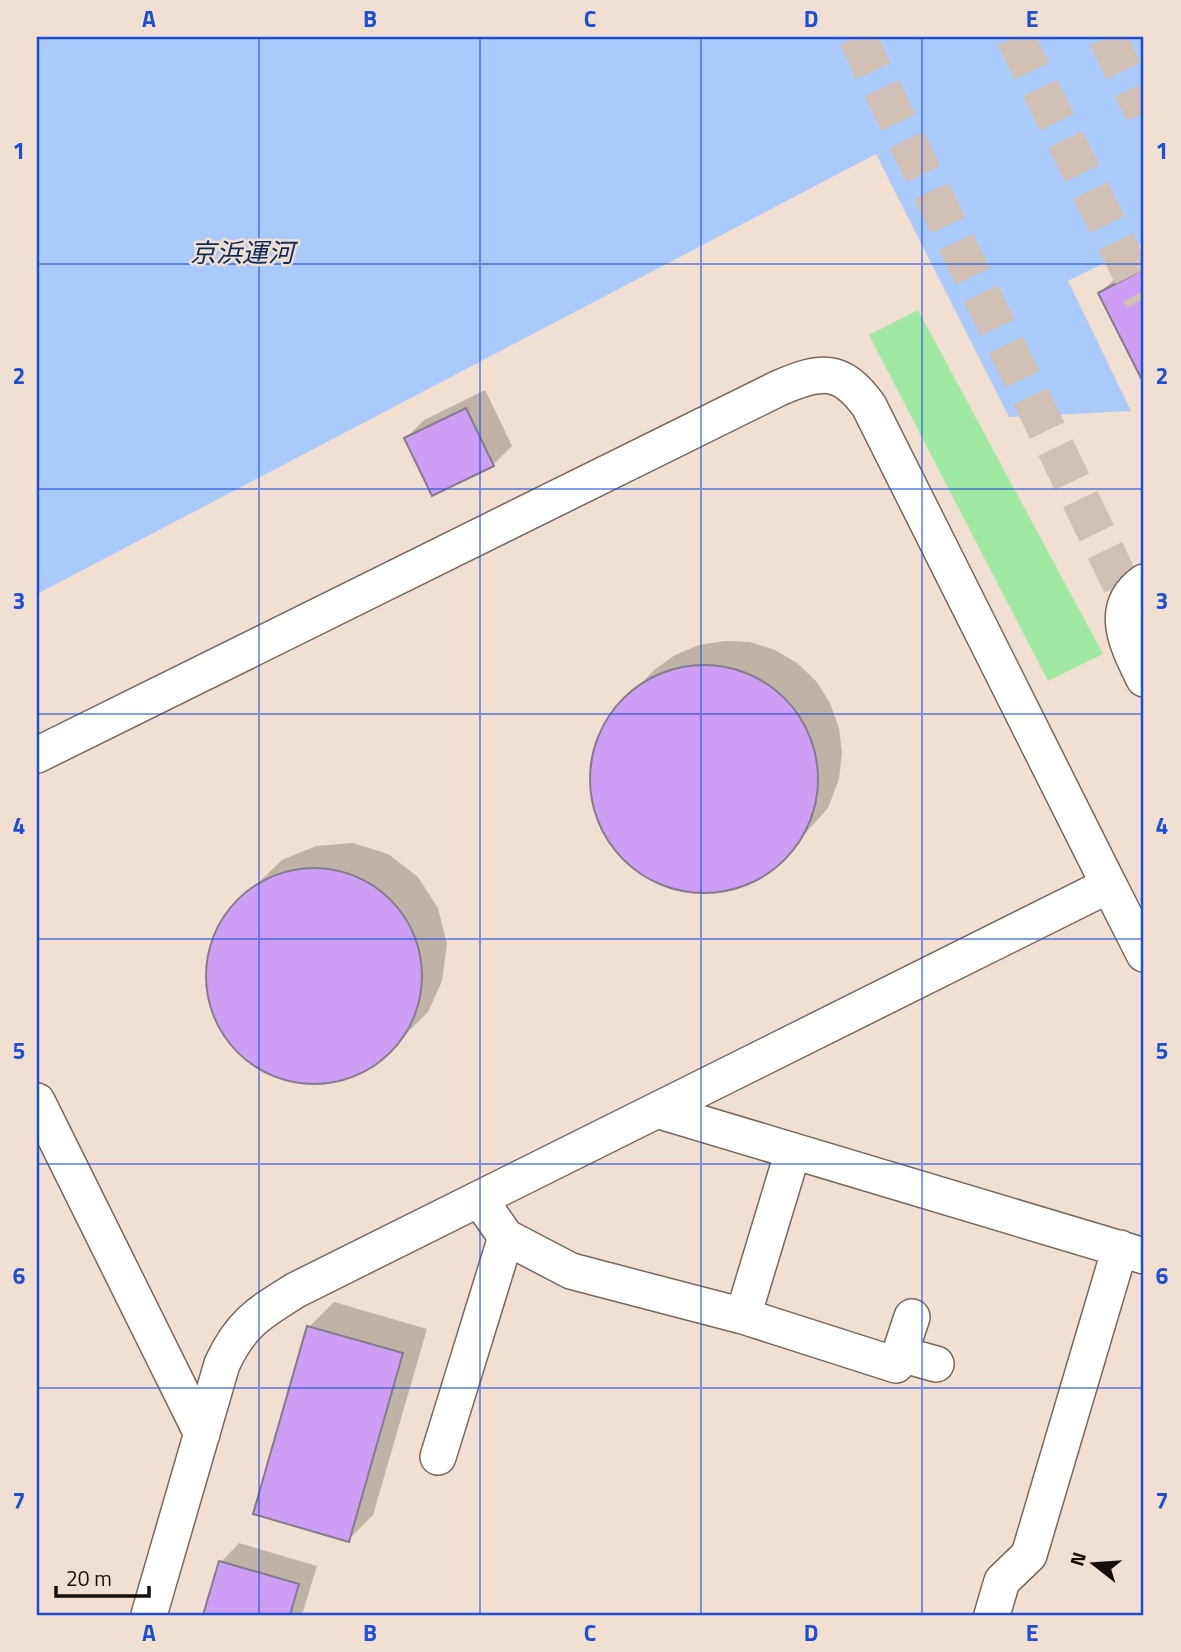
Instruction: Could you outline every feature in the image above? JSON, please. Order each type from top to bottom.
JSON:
[{"type":"lane","points":[[37,755],[779,388],[806,376],[827,374],[846,380],[869,406],[1144,954]]},
{"type":"lane","points":[[1144,582],[1126,601],[1122,620],[1125,640],[1144,679]]},
{"type":"lane","points":[[149,1615],[222,1364],[239,1331],[254,1315],[296,1290],[1109,885]]},
{"type":"lane","points":[[37,1101],[202,1434]]},
{"type":"lane","points":[[660,1111],[1132,1252],[1029,1555],[1002,1581],[992,1615]]},
{"type":"lane","points":[[743,1316],[793,1152]]},
{"type":"lane","points":[[480,1200],[506,1237],[571,1271],[743,1316],[896,1365],[912,1317]]},
{"type":"lane","points":[[438,1457],[506,1237]]},
{"type":"lane","points":[[900,1354],[936,1364]]},
{"type":"green space","points":[[918,310],[1103,654],[1048,681],[869,335]]},
{"type":"water","name":"京浜運河","points":[[37,37],[1144,37],[1144,243],[1068,281],[1131,411],[1009,417],[876,154],[37,594]]},
{"type":"building","points":[[1144,269],[1144,384],[1098,293]]},
{"type":"building","points":[[466,408],[494,466],[432,496],[404,438]]},
{"type":"building","points":[[704,665],[726,667],[748,674],[785,698],[809,735],[816,757],[816,801],[809,823],[785,860],[748,884],[726,891],[704,893],[682,891],[660,884],[623,860],[599,823],[592,801],[590,779],[592,757],[599,735],[623,698],[660,674],[682,667]]},
{"type":"building","points":[[314,868],[355,876],[374,886],[390,900],[404,916],[414,935],[422,976],[414,1017],[404,1036],[390,1052],[374,1066],[355,1076],[314,1084],[273,1076],[254,1066],[238,1052],[224,1036],[214,1017],[206,976],[214,935],[224,916],[238,900],[254,886],[273,876]]},
{"type":"building","points":[[307,1326],[403,1353],[349,1542],[253,1514]]},
{"type":"building","points":[[219,1561],[299,1584],[290,1615],[203,1615]]},
{"type":"tunnel","points":[[857,37],[1144,631]]},
{"type":"tunnel","points":[[1015,37],[1144,299]]},
{"type":"tunnel","points":[[1107,37],[1144,113]]}]
